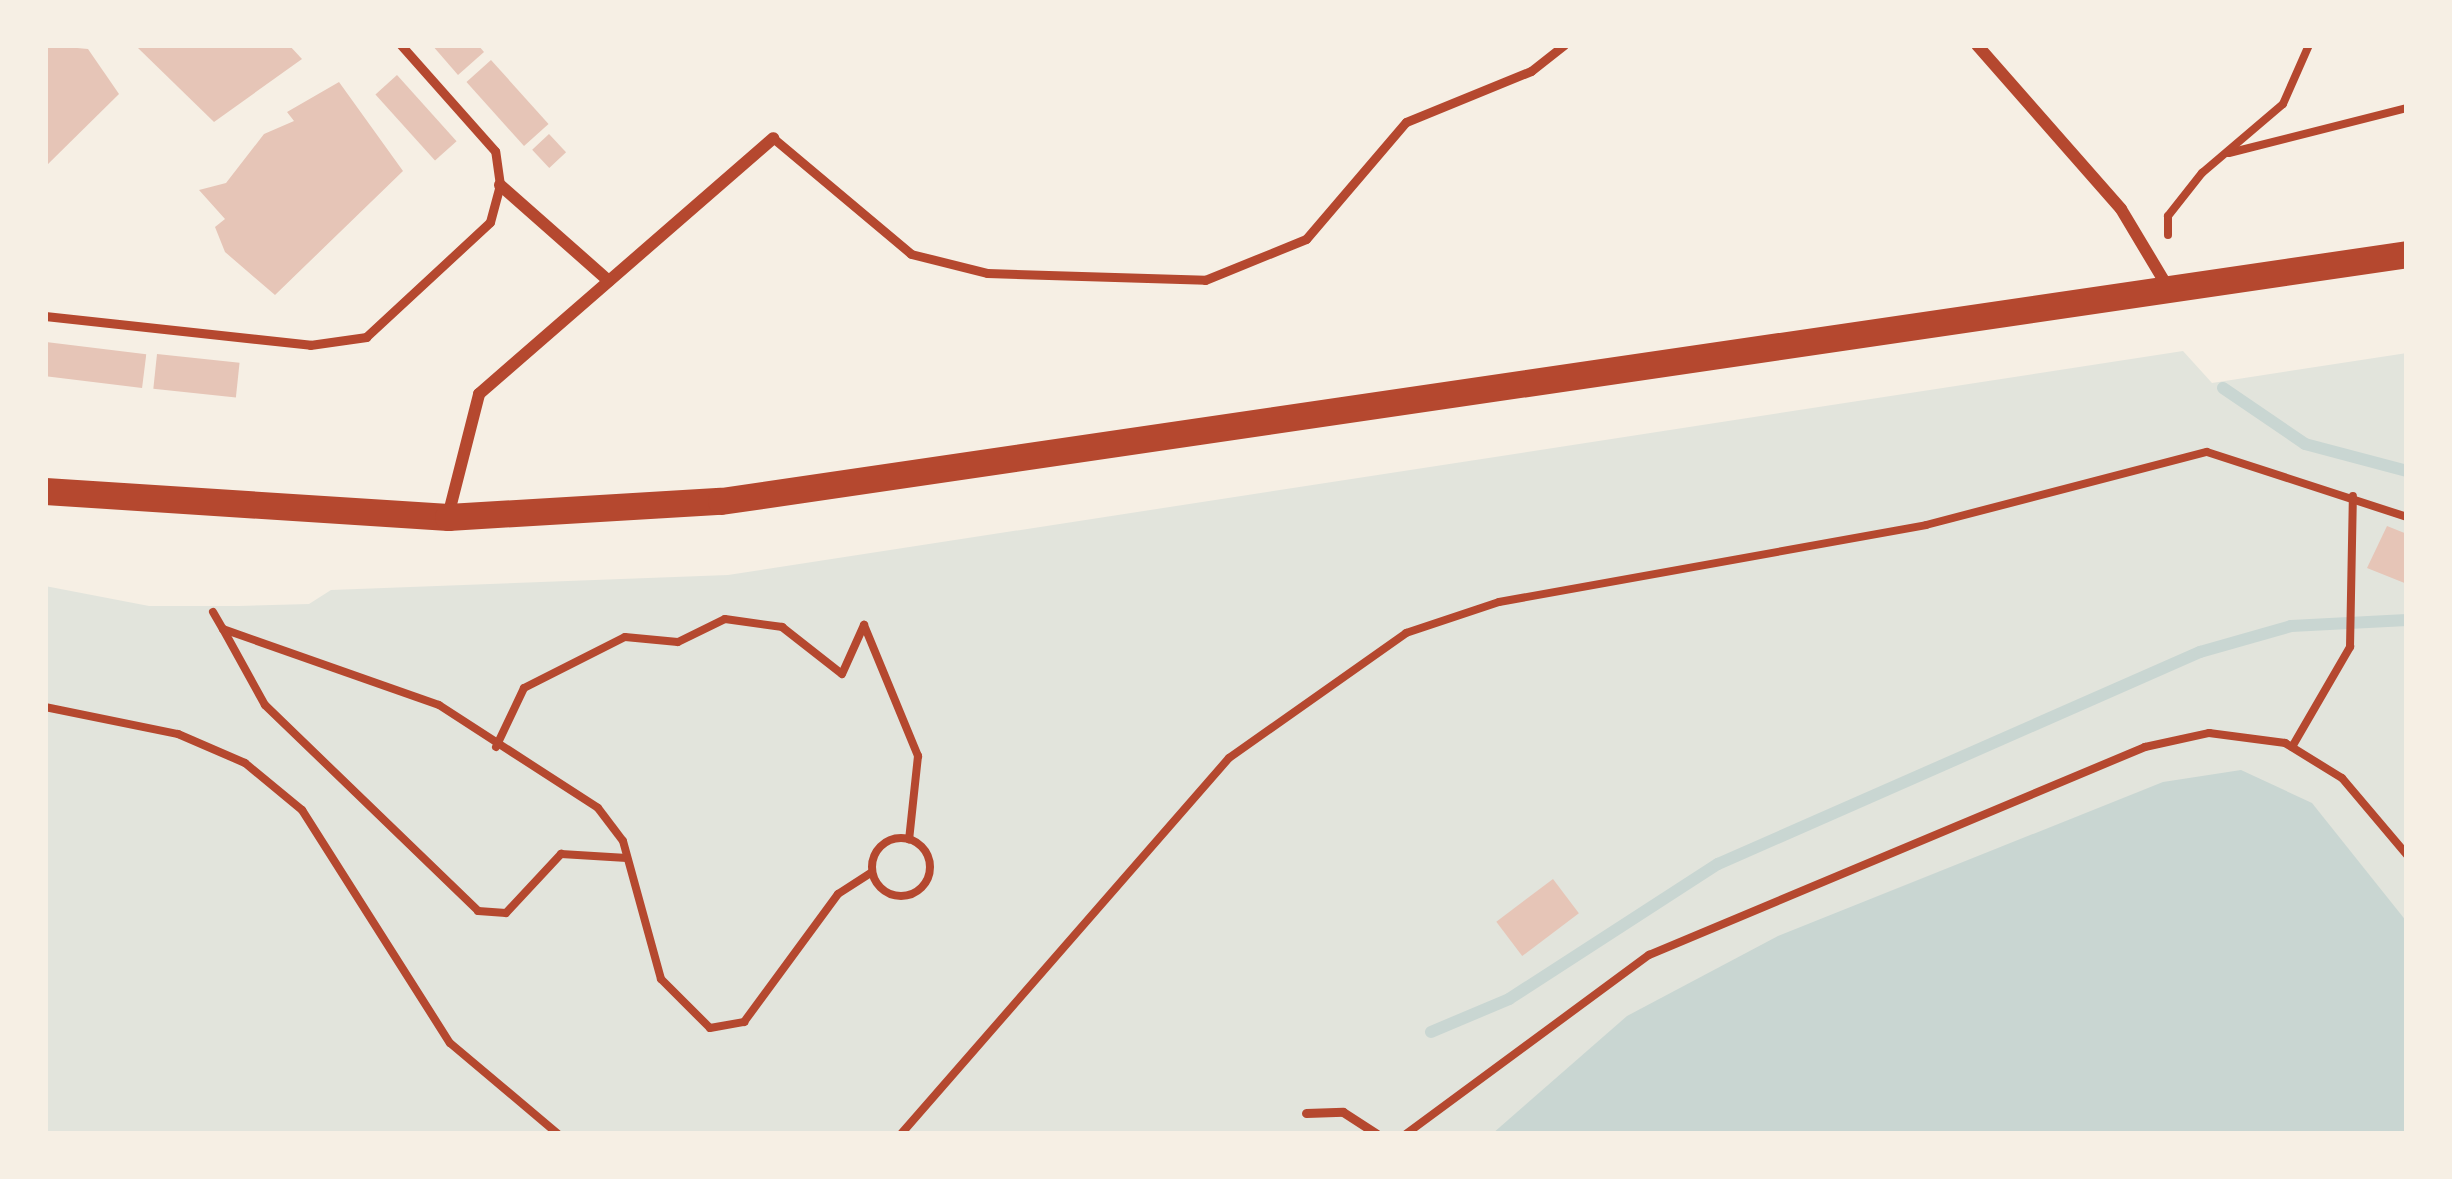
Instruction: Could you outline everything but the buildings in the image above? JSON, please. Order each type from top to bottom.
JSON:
[{"type":"main road","points":[[45,491],[448,518],[721,501],[2407,254]]},
{"type":"street","points":[[1977,45],[2121,209],[2170,292]]},
{"type":"street","points":[[448,518],[479,394],[773,138]]},
{"type":"street","points":[[500,185],[609,281]]},
{"type":"lane","points":[[45,316],[310,345],[366,337],[490,223],[500,185],[495,151],[401,45]]},
{"type":"lane","points":[[773,138],[911,254],[987,273],[1205,280],[1306,238],[1406,122],[1531,71],[1564,45]]},
{"type":"lane","points":[[1306,1113],[1343,1112],[1377,1134]]},
{"type":"path","points":[[2170,292],[2168,216],[2222,155],[2283,104],[2308,45]]},
{"type":"path","points":[[2222,155],[2407,107]]},
{"type":"path","points":[[901,1134],[1229,758],[1406,633],[1498,602],[1926,525],[2206,452],[2353,496],[2407,518]]},
{"type":"path","points":[[2292,747],[2350,647],[2353,496]]},
{"type":"path","points":[[213,612],[266,705],[478,911],[506,914],[561,854],[627,858]]},
{"type":"path","points":[[496,747],[524,688],[625,637],[678,641],[725,619],[782,627],[842,674],[864,626],[918,756],[909,840]]},
{"type":"path","points":[[223,629],[439,705],[496,747],[598,808],[627,858],[661,979],[721,1030],[744,1022],[838,894],[872,872],[882,845],[909,840]]},
{"type":"path","points":[[45,706],[178,734],[260,775],[302,810],[450,1043],[558,1134]]},
{"type":"path","points":[[1406,1134],[1649,956],[1852,862],[2176,739],[2239,733],[2292,747],[2342,778],[2407,854]]},
{"type":"path","points":[[872,872],[889,894],[916,892],[929,860],[909,840]]},
{"type":"shaded area","points":[[2183,351],[2212,383],[2407,353],[2407,1134],[45,1134],[45,586],[149,606],[239,606],[309,604],[331,590],[728,575]]},
{"type":"shaded area","points":[[2241,770],[2312,803],[2407,922],[2407,1134],[1492,1134],[1627,1016],[1778,936],[2163,782]]},
{"type":"waterway","points":[[2223,388],[2305,444],[2407,471]]},
{"type":"waterway","points":[[1431,1032],[1509,999],[1718,864],[2200,652],[2291,626],[2407,620]]}]
